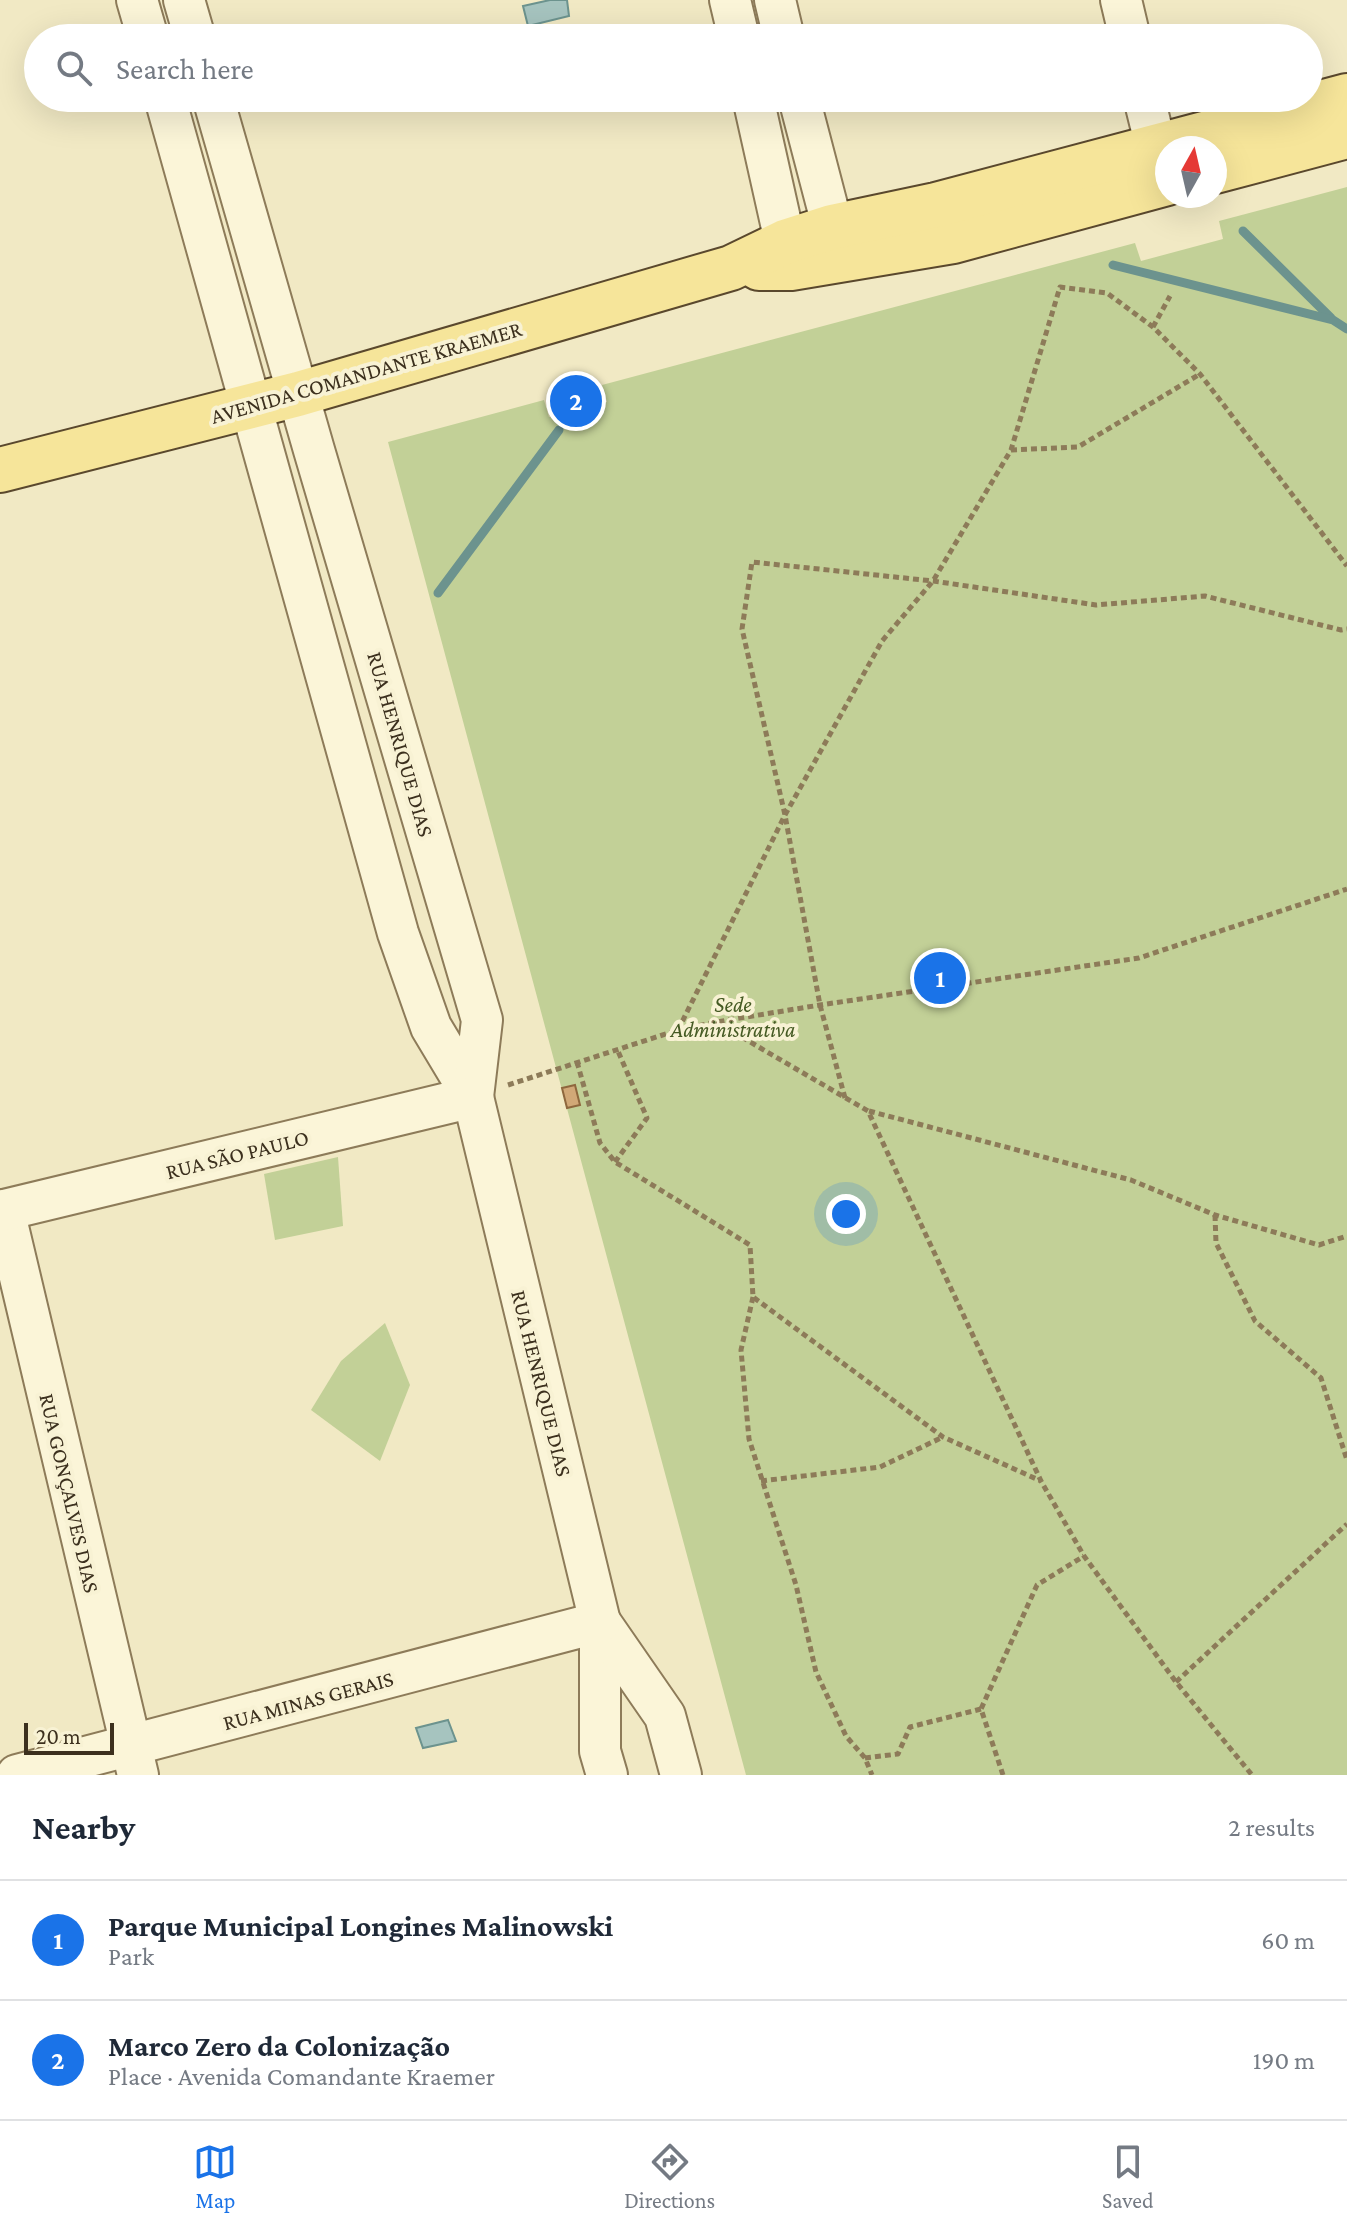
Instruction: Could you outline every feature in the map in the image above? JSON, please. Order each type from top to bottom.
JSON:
[{"type":"main road","name":"AVENIDA COMANDANTE KRAEMER","points":[[1323,106],[1347,96]]},
{"type":"main road","name":"AVENIDA COMANDANTE KRAEMER","points":[[1227,145],[1308,112]]},
{"type":"main road","points":[[1227,168],[1347,136]]},
{"type":"main road","name":"AVENIDA COMANDANTE KRAEMER","points":[[0,470],[298,394],[731,268],[836,243],[936,205],[1155,172]]},
{"type":"street","points":[[137,0],[144,24]]},
{"type":"street","points":[[184,0],[191,24]]},
{"type":"street","points":[[775,0],[781,24]]},
{"type":"street","points":[[1121,0],[1127,24]]},
{"type":"street","name":"RUA HENRIQUE DIAS","points":[[169,112],[398,933],[431,1027],[473,1097],[600,1622],[600,1751],[607,1775]]},
{"type":"street","name":"RUA HENRIQUE DIAS","points":[[217,112],[482,1020],[473,1097]]},
{"type":"street","points":[[756,112],[788,255]]},
{"type":"street","points":[[803,112],[836,243]]},
{"type":"street","points":[[1147,112],[1155,143]]},
{"type":"street","name":"RUA SÃO PAULO","points":[[2,1210],[473,1097]]},
{"type":"street","name":"RUA GONÇALVES DIAS","points":[[2,1210],[134,1761]]},
{"type":"street","name":"RUA HENRIQUE DIAS","points":[[600,1622],[665,1716],[681,1775]]},
{"type":"street","name":"RUA MINAS GERAIS","points":[[17,1775],[134,1761],[600,1622]]},
{"type":"path","points":[[678,1030],[785,815],[882,641],[933,581],[1011,450],[1060,287],[1107,293],[1153,327],[1200,374],[1347,566]]},
{"type":"path","points":[[1153,327],[1170,296]]},
{"type":"path","points":[[1011,450],[1078,447],[1200,374]]},
{"type":"path","points":[[845,1098],[820,1005],[785,815],[742,629],[752,562],[933,581],[1096,605],[1205,596],[1347,629]]},
{"type":"path","points":[[473,1097],[678,1030],[716,1022],[1139,958],[1347,889]]},
{"type":"path","points":[[716,1022],[868,1111],[1131,1180],[1215,1215],[1319,1245],[1347,1236]]},
{"type":"path","points":[[615,1162],[647,1118],[617,1049]]},
{"type":"path","points":[[577,1062],[600,1143],[615,1162],[750,1245],[753,1297],[741,1350],[749,1439],[796,1585],[816,1672],[846,1736],[865,1758],[872,1775]]},
{"type":"path","points":[[868,1111],[1041,1481],[1084,1556],[1176,1682],[1252,1775]]},
{"type":"path","points":[[1215,1215],[1216,1243],[1255,1321],[1321,1378],[1347,1460]]},
{"type":"path","points":[[753,1297],[943,1437],[1041,1481]]},
{"type":"path","points":[[761,1481],[880,1467],[943,1437]]},
{"type":"path","points":[[1176,1682],[1347,1524]]},
{"type":"path","points":[[1003,1775],[981,1709],[1037,1585],[1084,1556]]},
{"type":"path","points":[[865,1758],[898,1754],[910,1727],[981,1709]]},
{"type":"green space","name":"Sede Administrativa","points":[[1347,187],[1347,1775],[746,1775],[388,442],[544,400],[549,417],[607,402],[602,385],[1135,243],[1141,261],[1223,239],[1219,221]]},
{"type":"green space","points":[[338,1157],[343,1226],[275,1240],[264,1174]]},
{"type":"green space","points":[[385,1323],[410,1385],[380,1461],[311,1410],[341,1361]]},
{"type":"water","points":[[567,0],[569,16],[528,24],[523,6]]},
{"type":"water","points":[[448,1720],[456,1741],[423,1748],[416,1728]]},
{"type":"building","points":[[575,1085],[580,1105],[567,1108],[562,1088]]},
{"type":"waterway","points":[[1243,231],[1331,318]]},
{"type":"waterway","points":[[1113,265],[1333,320],[1347,329]]},
{"type":"waterway","points":[[438,593],[559,430]]},
{"type":"place","name":"Marco Zero da Colonização","points":[[576,401]]},
{"type":"place","name":"Parque Municipal Longines Malinowski","points":[[940,978]]}]
